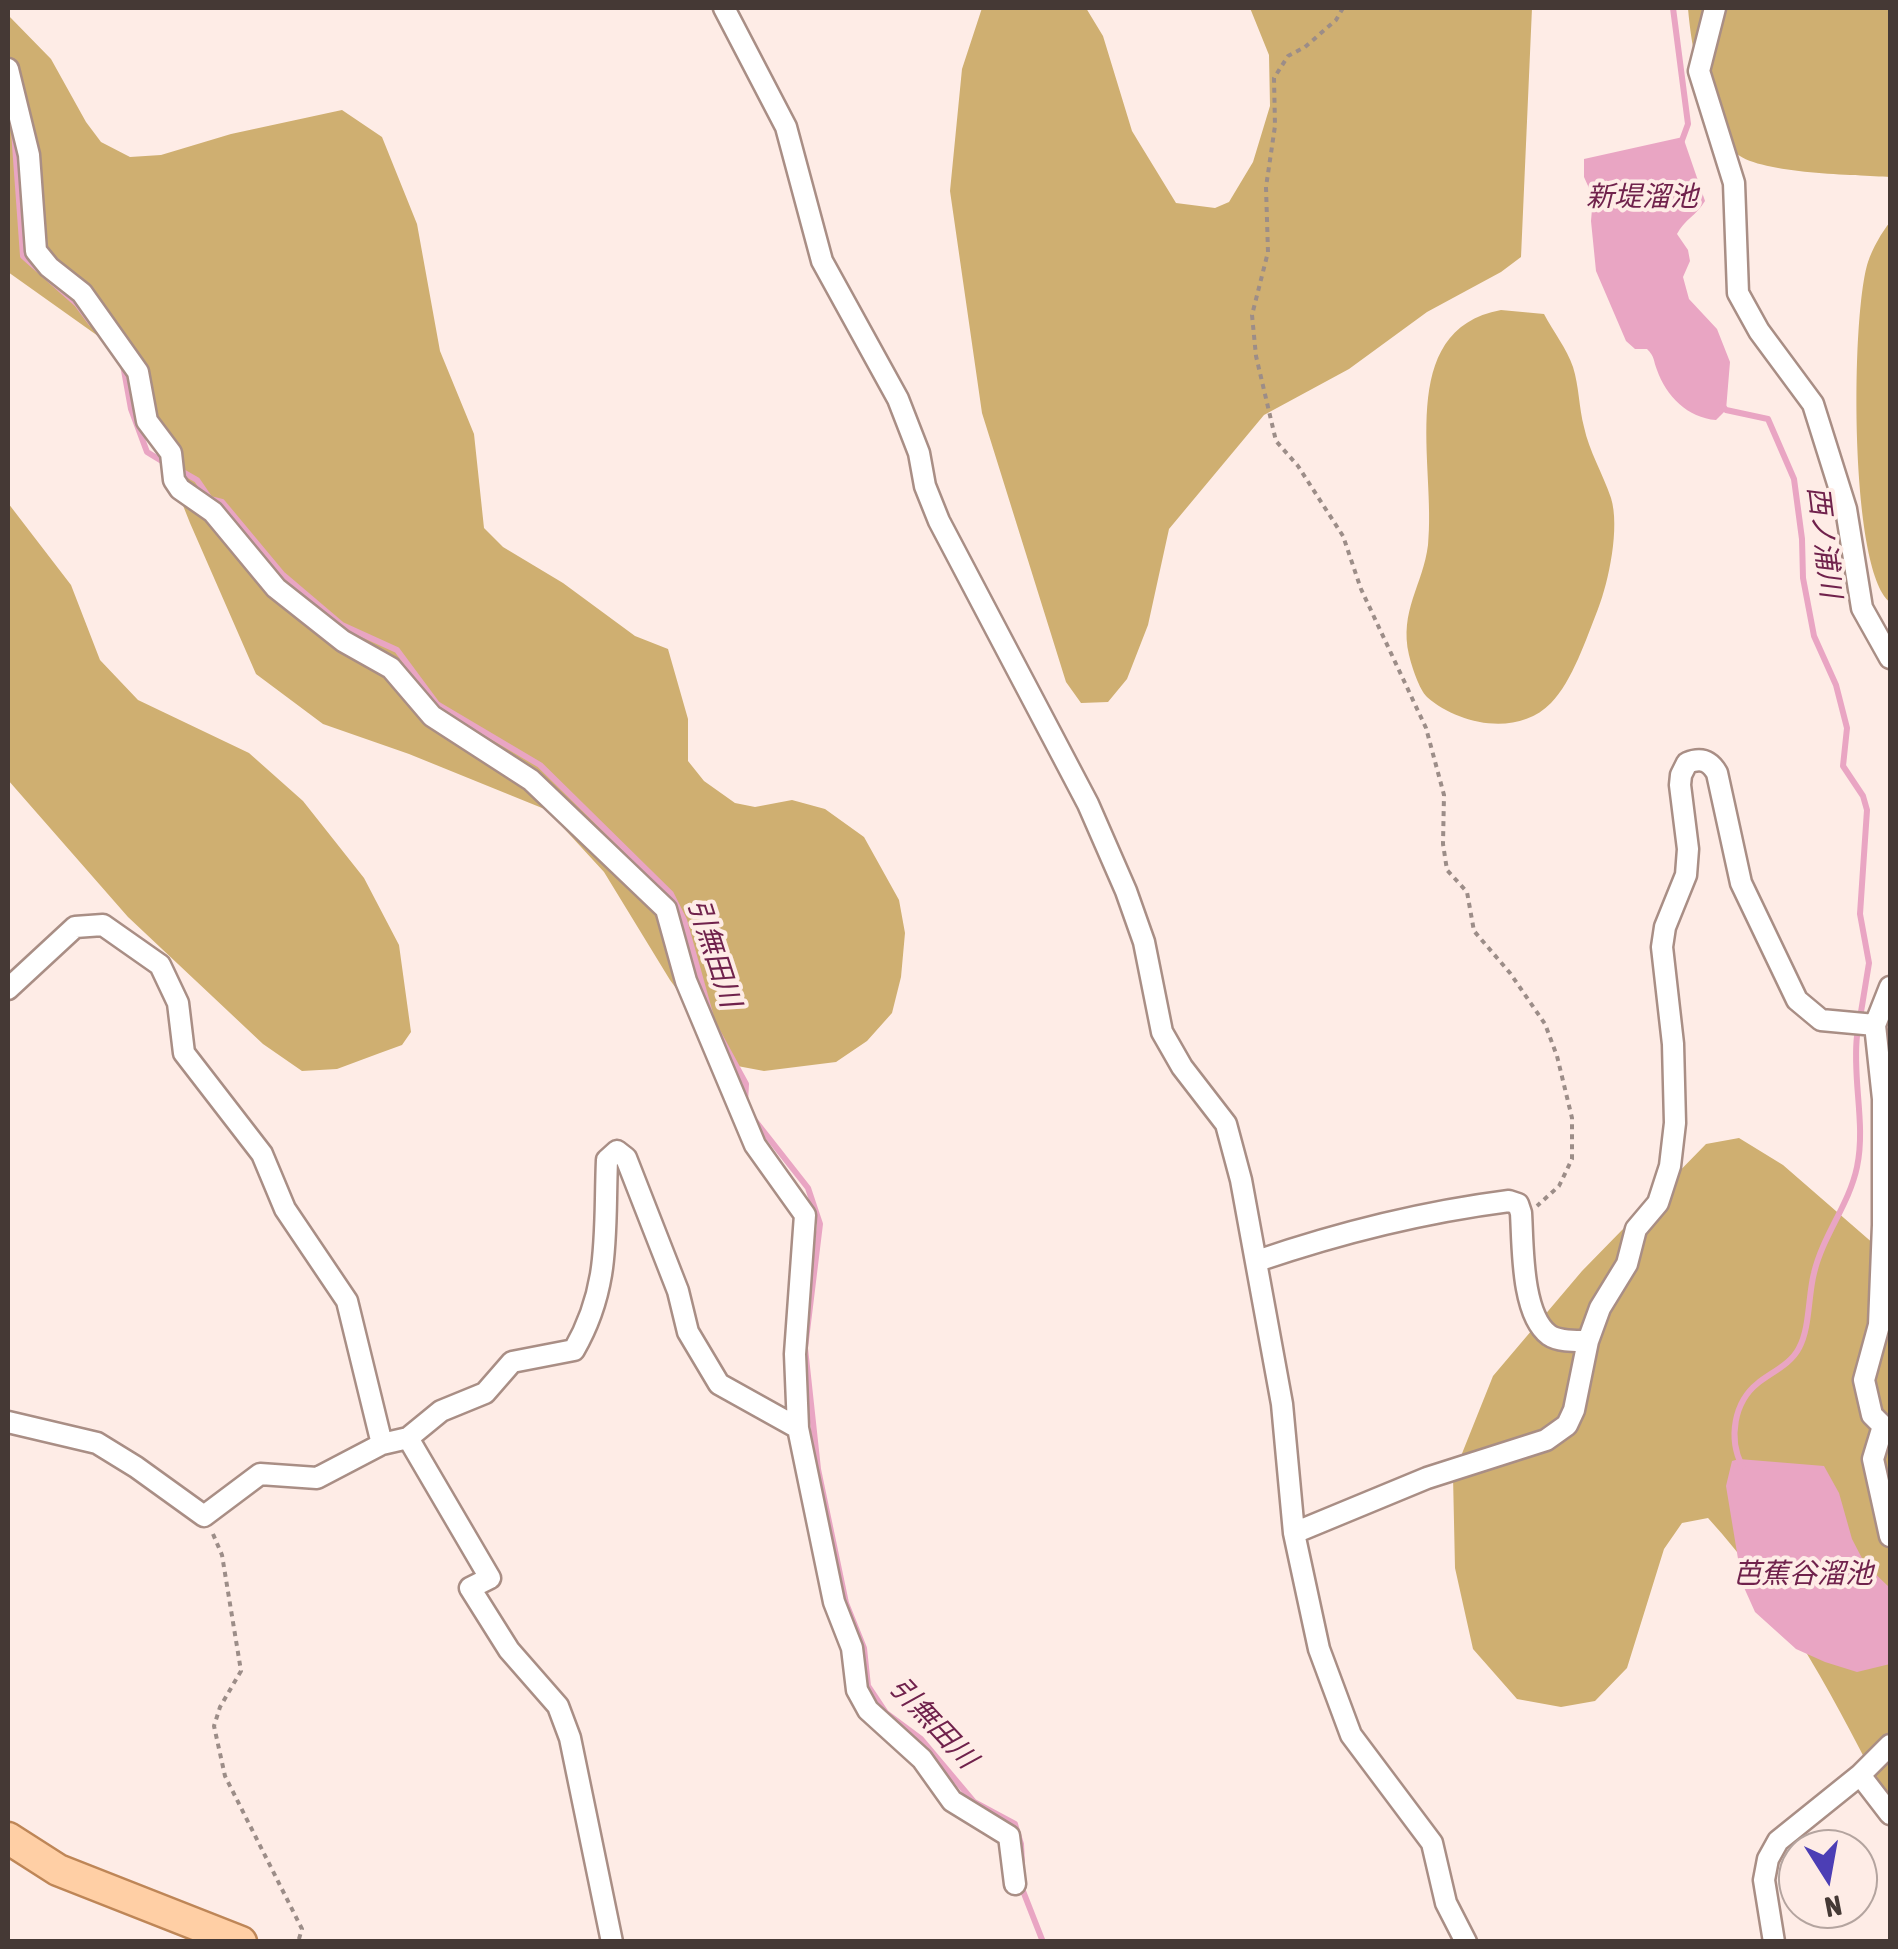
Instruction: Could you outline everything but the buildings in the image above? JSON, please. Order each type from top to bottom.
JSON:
[{"type":"main road","points":[[8,1838],[58,1870],[241,1942]]},
{"type":"street","points":[[724,8],[786,127],[822,262],[898,399],[919,452],[925,486],[939,521],[1088,804],[1126,891],[1144,942],[1162,1032],[1226,1124],[1282,1404],[1294,1533],[1318,1649],[1351,1734],[1432,1843],[1446,1902],[1466,1942]]},
{"type":"street","points":[[1715,8],[1699,71],[1734,183],[1738,292],[1759,331],[1813,404],[1846,509],[1862,608],[1890,658]]},
{"type":"street","points":[[8,69],[29,155],[36,250],[49,268],[82,294],[138,372],[146,421],[171,453],[180,490],[213,512],[276,588],[343,642],[392,668],[432,716],[531,780],[666,909],[686,981],[755,1146],[805,1215],[794,1354],[798,1428],[834,1602],[852,1648],[857,1690],[868,1710],[922,1759],[952,1801],[1009,1836],[1015,1884]]},
{"type":"street","points":[[1294,1533],[1427,1478],[1558,1433],[1567,1425],[1600,1308],[1627,1264],[1636,1228],[1658,1202],[1670,1166],[1675,1122],[1673,1044],[1662,948],[1665,927],[1686,875],[1688,850],[1680,774],[1688,763],[1702,760],[1712,764],[1718,773],[1741,883],[1797,1000],[1822,1020],[1875,1025]]},
{"type":"street","points":[[8,988],[75,927],[103,925],[160,965],[178,1003],[184,1053],[262,1154],[285,1209],[347,1301],[382,1444]]},
{"type":"street","points":[[1890,987],[1875,1025],[1883,1099],[1882,1242],[1879,1325],[1864,1380],[1872,1415],[1887,1427],[1874,1459],[1890,1536]]},
{"type":"street","points":[[8,1422],[97,1443],[204,1516],[260,1474],[317,1478],[382,1444],[408,1438],[441,1411],[485,1393],[512,1362],[574,1350],[590,1323],[603,1278],[606,1160],[617,1151],[626,1158],[678,1291],[688,1332],[719,1384],[798,1428]]},
{"type":"street","points":[[1256,1261],[1313,1242],[1447,1209],[1509,1201],[1518,1204],[1522,1213],[1524,1276],[1536,1317],[1548,1334],[1564,1340],[1588,1341]]},
{"type":"street","points":[[408,1438],[490,1578],[470,1588],[509,1650],[558,1706],[570,1738],[612,1942]]},
{"type":"street","points":[[1774,1942],[1764,1880],[1768,1858],[1778,1841],[1860,1775],[1890,1745]]},
{"type":"street","points":[[1860,1775],[1890,1814]]},
{"type":"path","points":[[1344,8],[1305,47],[1288,56],[1274,78],[1274,126],[1266,188],[1268,252],[1252,315],[1256,356],[1276,442],[1298,466],[1343,536],[1362,590],[1426,728],[1444,795],[1447,870],[1467,892],[1474,930],[1545,1024],[1557,1056],[1572,1118],[1572,1158],[1559,1186],[1532,1211],[1522,1213]]},
{"type":"path","points":[[204,1516],[222,1554],[241,1671],[214,1726],[221,1760],[225,1776],[302,1929],[298,1942]]},
{"type":"shaded area","points":[[982,8],[1086,8],[1103,36],[1132,131],[1176,203],[1215,208],[1229,202],[1253,162],[1270,106],[1269,55],[1250,8],[1532,8],[1521,257],[1427,312],[1349,369],[1264,415],[1169,529],[1148,625],[1127,679],[1108,702],[1081,703],[1066,682],[982,413],[950,191],[962,69]]},
{"type":"shaded area","points":[[1688,8],[1890,8],[1890,177],[1788,170],[1749,161],[1737,154],[1726,142],[1708,106],[1696,64]]},
{"type":"shaded area","points":[[8,15],[51,59],[101,142],[130,157],[161,155],[231,134],[342,110],[382,137],[417,224],[440,351],[474,434],[484,528],[503,547],[563,583],[635,636],[668,649],[688,719],[688,761],[704,781],[735,803],[755,807],[792,800],[825,809],[864,837],[899,900],[905,933],[901,977],[892,1013],[867,1041],[836,1062],[764,1071],[732,1065],[670,980],[604,872],[547,810],[323,724],[256,674],[133,380],[98,336],[8,272]]},
{"type":"shaded area","points":[[1890,222],[1890,602],[1877,580],[1867,542],[1857,439],[1857,384],[1862,290],[1868,262]]},
{"type":"shaded area","points":[[1501,310],[1544,314],[1567,354],[1575,374],[1586,436],[1611,498],[1614,524],[1602,597],[1559,694],[1538,714],[1506,723],[1489,723],[1455,715],[1427,697],[1409,655],[1407,625],[1428,545],[1427,406],[1433,373],[1445,344],[1467,323]]},
{"type":"shaded area","points":[[8,503],[71,585],[100,660],[138,700],[249,753],[303,801],[364,878],[399,945],[411,1032],[402,1045],[337,1069],[302,1071],[263,1044],[128,917],[8,780]]},
{"type":"shaded area","points":[[1739,1138],[1783,1165],[1890,1258],[1890,1808],[1786,1620],[1708,1518],[1682,1523],[1664,1549],[1627,1668],[1595,1701],[1561,1707],[1517,1699],[1473,1649],[1455,1568],[1453,1476],[1493,1376],[1582,1271],[1706,1144]]},
{"type":"water","name":"新堤溜池","points":[[1683,137],[1705,201],[1677,234],[1690,261],[1683,277],[1689,299],[1717,329],[1730,362],[1726,410],[1716,420],[1696,415],[1679,404],[1661,380],[1650,352],[1635,349],[1626,341],[1596,271],[1593,197],[1584,177],[1584,159]]},
{"type":"water","name":"芭蕉谷溜池","points":[[1732,1461],[1824,1466],[1839,1493],[1852,1539],[1865,1564],[1890,1588],[1890,1664],[1857,1672],[1825,1662],[1796,1649],[1755,1612],[1742,1583],[1726,1486]]},
{"type":"waterway","name":"西ノ浦川","points":[[1673,8],[1688,124],[1681,143]]},
{"type":"waterway","name":"引無田川","points":[[14,131],[23,256],[77,304],[91,323]]},
{"type":"waterway","name":"引無田川","points":[[123,365],[131,409],[147,452],[165,463]]},
{"type":"waterway","name":"西ノ浦川","points":[[1722,405],[1726,410],[1768,419],[1794,479],[1803,578],[1814,636],[1836,685],[1847,728],[1843,766],[1863,796],[1867,810],[1860,914],[1869,963],[1861,1012]]},
{"type":"waterway","name":"引無田川","points":[[176,468],[197,480],[210,499],[222,502],[282,574],[342,625],[397,650],[437,704],[540,765],[671,894],[684,920],[711,1017]]},
{"type":"waterway","name":"引無田川","points":[[716,1029],[746,1084],[745,1103]]},
{"type":"waterway","name":"西ノ浦川","points":[[1742,1466],[1735,1444],[1739,1410],[1750,1391],[1799,1348],[1818,1259],[1857,1167],[1857,1036]]},
{"type":"waterway","name":"引無田川","points":[[753,1118],[808,1188],[820,1224],[805,1348],[818,1469],[846,1603],[864,1648],[868,1686],[886,1713],[921,1739],[974,1802],[1015,1824],[1022,1864]]},
{"type":"waterway","name":"引無田川","points":[[1023,1882],[1043,1942]]}]
